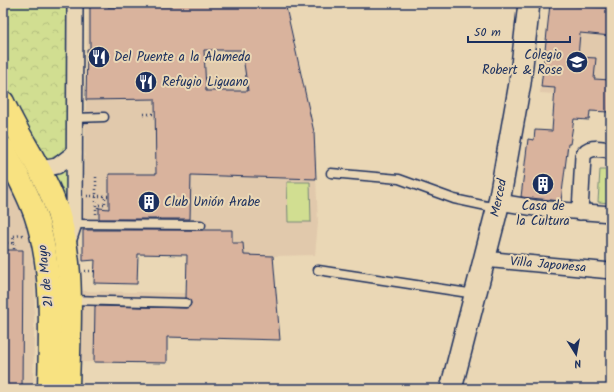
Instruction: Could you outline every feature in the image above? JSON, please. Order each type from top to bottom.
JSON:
[{"type":"main road","name":"Merced","points":[[451,389],[498,205],[520,83],[529,3]]},
{"type":"main road","name":"21 de Mayo","points":[[3,102],[40,169],[54,200],[66,248],[69,300],[68,389]]},
{"type":"main road","name":"21 de Mayo","points":[[3,148],[30,201],[44,248],[47,265],[50,326],[49,389]]},
{"type":"street","name":"21 de Mayo","points":[[66,248],[74,224],[75,3]]},
{"type":"street","points":[[580,212],[585,152],[592,148],[611,150]]},
{"type":"street","points":[[40,169],[57,166],[74,153]]},
{"type":"street","points":[[498,205],[611,214]]},
{"type":"street","name":"Villa Japonesa","points":[[484,259],[611,271]]},
{"type":"lane","points":[[75,118],[104,117]]},
{"type":"lane","points":[[330,173],[399,179],[454,199],[498,205]]},
{"type":"lane","points":[[74,224],[97,220],[201,225]]},
{"type":"lane","points":[[318,270],[475,294]]},
{"type":"lane","points":[[69,300],[186,303]]},
{"type":"path","points":[[144,114],[155,114]]},
{"type":"path","points":[[96,177],[97,220]]},
{"type":"path","points":[[84,196],[107,196],[105,205],[98,205],[97,220]]},
{"type":"path","points":[[3,243],[14,243],[14,250]]},
{"type":"path","points":[[83,271],[94,271]]},
{"type":"shaded area","points":[[88,3],[285,3],[314,132],[318,223],[315,255],[273,256],[280,340],[167,337],[167,363],[81,362],[82,291],[186,293],[187,255],[185,230],[83,227]]},
{"type":"shaded area","name":"Colegio Robert & Rose","points":[[550,3],[611,3],[611,98],[540,93]]},
{"type":"shaded area","points":[[3,172],[16,197],[28,233],[35,277],[33,389],[3,389]]},
{"type":"green space","points":[[3,3],[68,3],[68,140],[66,151],[59,159],[45,161],[20,118],[10,95],[2,63]]},
{"type":"green space","points":[[70,165],[68,220],[48,174]]},
{"type":"green space","points":[[600,170],[611,170],[610,203],[598,202]]},
{"type":"green space","points":[[287,182],[310,182],[311,222],[288,222]]},
{"type":"building","points":[[90,3],[108,3],[108,7],[172,6],[172,3],[285,3],[314,132],[316,179],[191,175],[190,219],[99,219],[99,208],[109,209],[109,174],[156,174],[155,99],[86,100],[87,49],[90,49]],"holes":[[[204,50],[242,50],[248,91],[206,91]]]},
{"type":"building","points":[[550,4],[611,8],[611,36],[580,33],[578,57],[596,58],[594,79],[611,80],[609,112],[590,111],[589,120],[574,119],[570,144],[568,144],[561,201],[521,197],[528,139],[534,140],[535,130],[552,131],[555,88],[541,87]]},
{"type":"building","points":[[83,230],[232,230],[232,243],[243,243],[244,255],[273,256],[280,340],[167,337],[167,363],[94,362],[95,306],[186,308],[190,306],[191,303],[189,299],[186,298],[187,255],[138,254],[137,284],[94,283],[95,260],[83,261]]},
{"type":"building","points":[[3,250],[23,250],[22,389],[3,389]]},
{"type":"place","name":"Del Puente a la Alameda","points":[[99,57]]},
{"type":"place","name":"Colegio Robert & Rose","points":[[577,62]]},
{"type":"place","name":"Refugio Liguano","points":[[146,82]]},
{"type":"place","name":"Casa de la Cultura","points":[[543,184]]},
{"type":"place","name":"Club Unión Arabe","points":[[149,202]]}]
